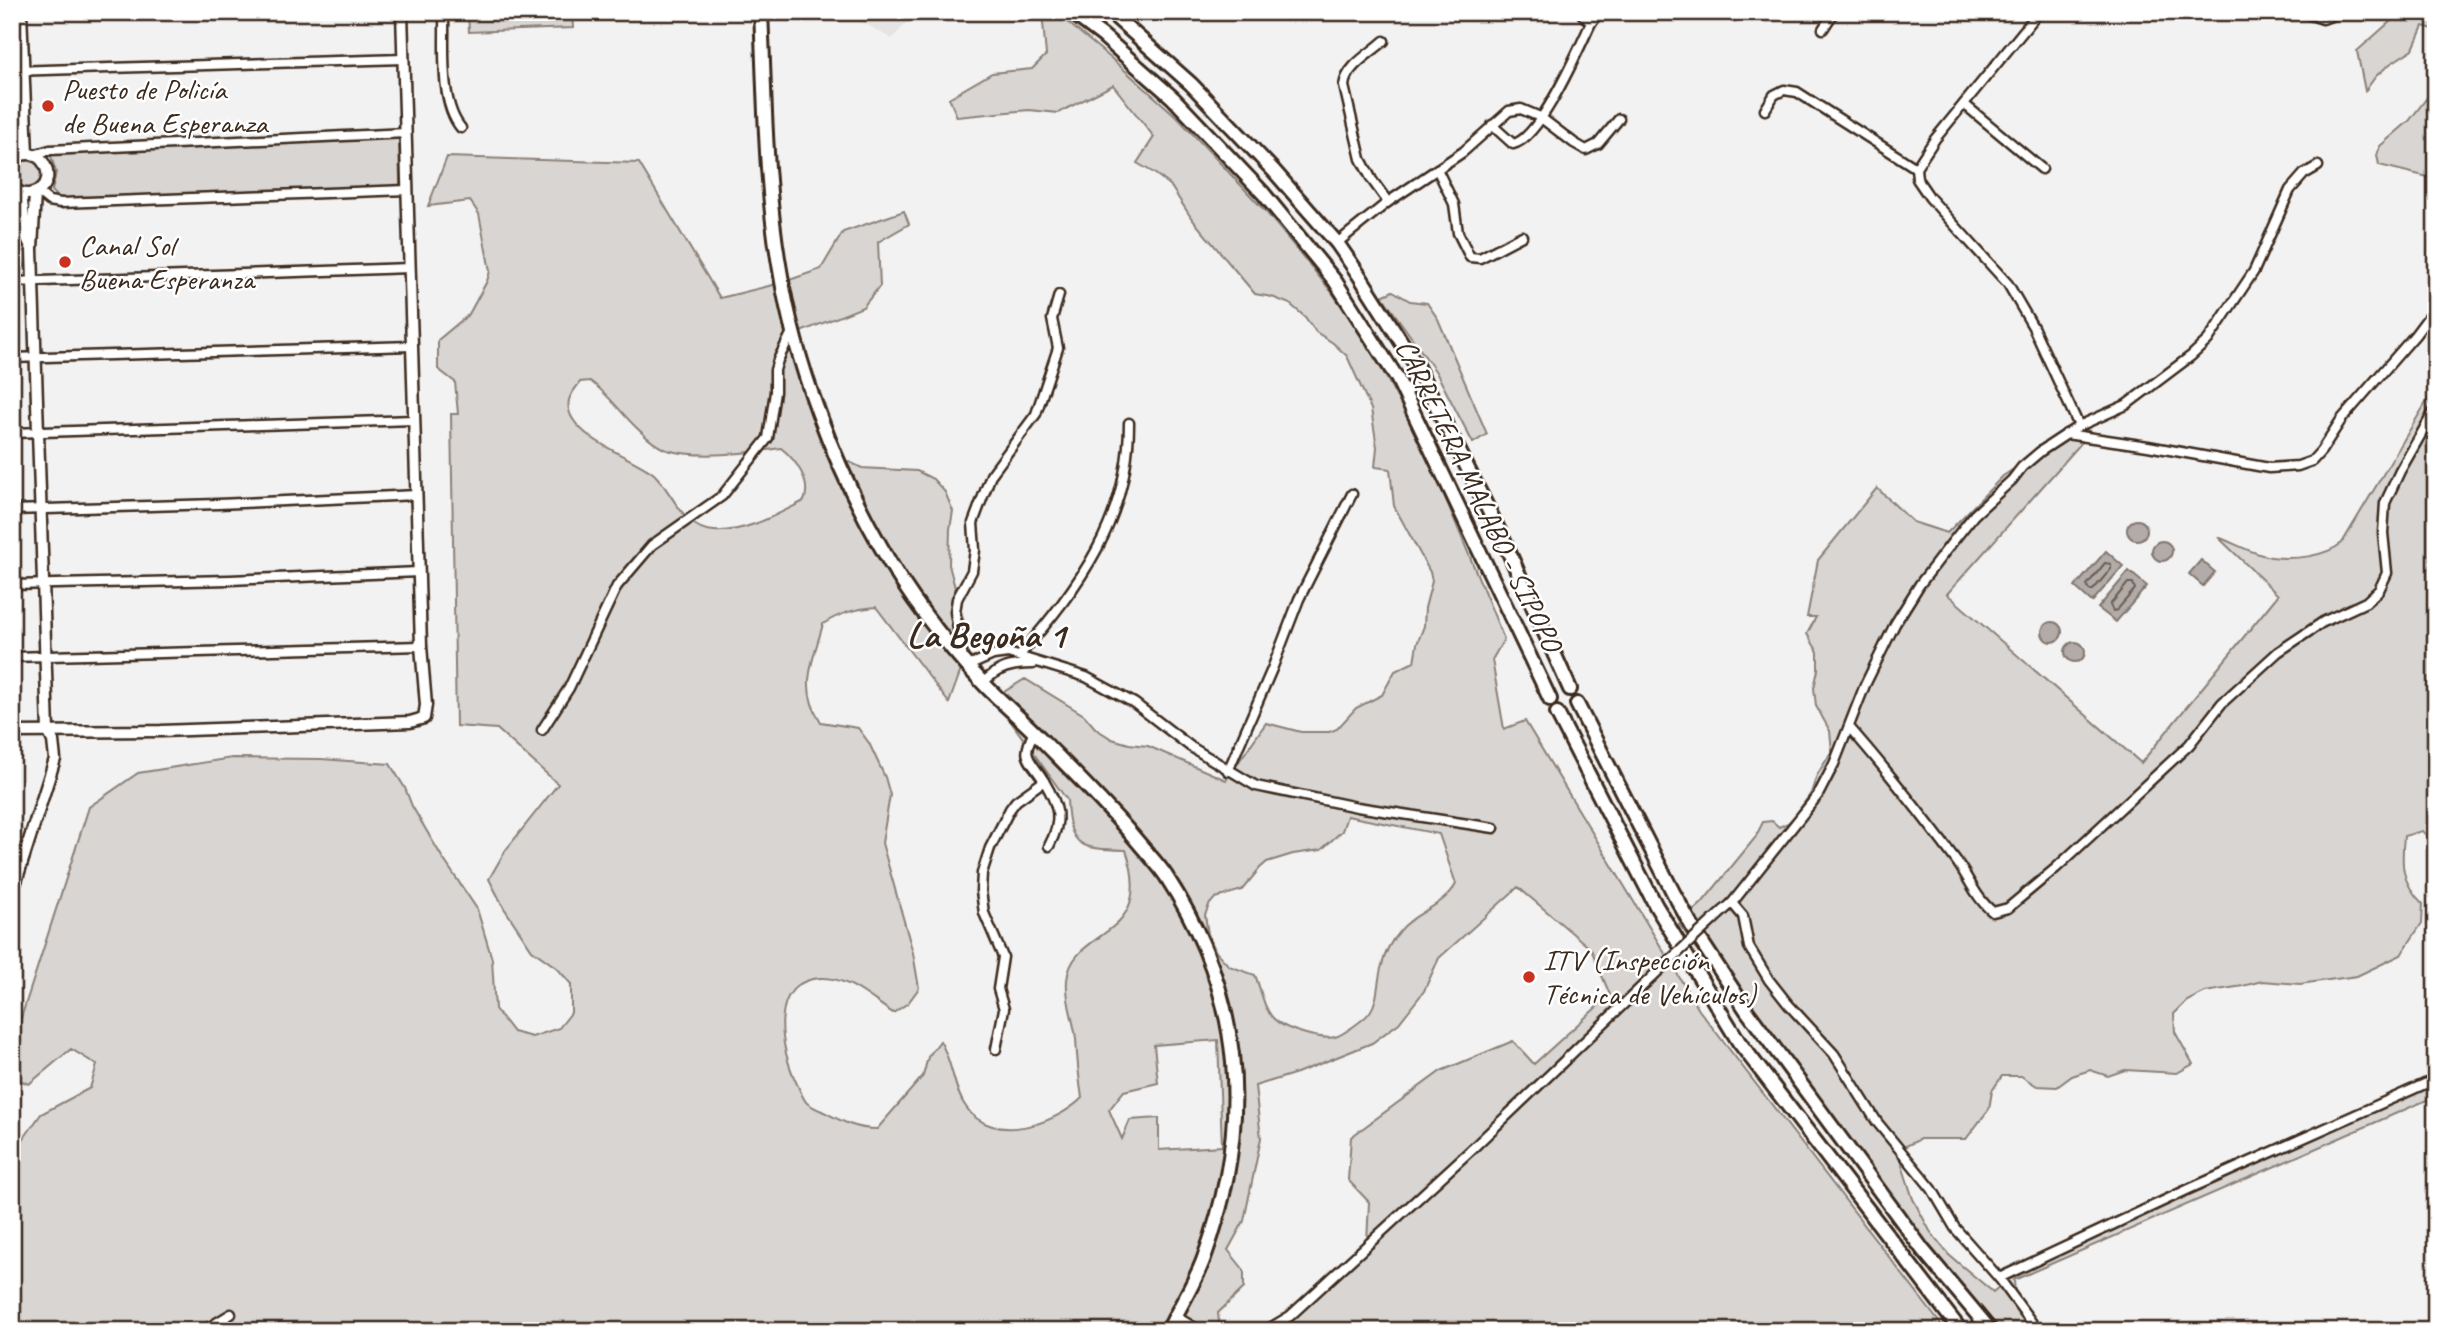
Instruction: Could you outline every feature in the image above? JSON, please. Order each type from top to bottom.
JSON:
[{"type":"main road","points":[[761,12],[771,203],[780,272],[793,330],[836,455],[881,549],[919,606],[983,683],[1124,825],[1165,874],[1192,921],[1218,979],[1232,1043],[1236,1089],[1233,1142],[1220,1208],[1206,1251],[1168,1331]]},
{"type":"main road","name":"CARRETERA MALABO - SIPOPO","points":[[1071,12],[1103,36],[1173,98],[1263,192],[1335,281],[1397,378],[1550,699]]},
{"type":"main road","name":"CARRETERA MALABO - SIPOPO","points":[[1110,12],[1191,84],[1274,171],[1337,243],[1360,275],[1416,365],[1503,539],[1570,689]]},
{"type":"main road","points":[[1577,704],[1697,935],[1747,1011],[1923,1250],[1991,1331]]},
{"type":"main road","points":[[1557,713],[1656,906],[1739,1042],[1961,1331]]},
{"type":"street","points":[[20,12],[18,71],[30,154]]},
{"type":"street","points":[[12,732],[161,731],[416,721],[424,718],[426,705],[421,646],[402,12]]},
{"type":"street","points":[[444,12],[447,90],[452,111],[461,128]]},
{"type":"street","points":[[1580,12],[1591,23]]},
{"type":"street","points":[[1492,125],[1508,142],[1516,144],[1528,134],[1565,79],[1591,23],[1599,12]]},
{"type":"street","points":[[1823,29],[1834,12]]},
{"type":"street","points":[[2039,12],[1935,139],[1916,168],[1917,179],[1930,198],[2008,284],[2033,327],[2079,426]]},
{"type":"street","points":[[2301,12],[2323,19],[2341,12]]},
{"type":"street","points":[[1384,41],[1349,71],[1344,86],[1361,159],[1372,180],[1388,201]]},
{"type":"street","points":[[18,71],[403,59]]},
{"type":"street","points":[[1765,110],[1774,95],[1784,90],[1797,92],[1916,168]]},
{"type":"street","points":[[1964,104],[2042,169]]},
{"type":"street","points":[[1337,243],[1388,201],[1471,146],[1509,111],[1526,111],[1540,117],[1586,150],[1598,144],[1619,119]]},
{"type":"street","points":[[12,162],[20,155],[50,150],[406,133]]},
{"type":"street","points":[[30,154],[44,162],[48,175],[43,187],[36,192]]},
{"type":"street","points":[[1265,1331],[1290,1316],[1472,1149],[1732,903],[1818,795],[1834,764],[1879,654],[1920,584],[1974,515],[2012,480],[2022,467],[2066,434],[2126,405],[2208,340],[2253,271],[2290,190],[2304,174],[2318,166]]},
{"type":"street","points":[[1437,169],[1454,204],[1458,233],[1470,257],[1480,258],[1522,236]]},
{"type":"street","points":[[32,249],[26,236],[17,190],[36,192],[49,201],[61,203],[407,190]]},
{"type":"street","points":[[12,894],[55,759],[53,741],[48,731],[43,584],[32,249],[36,192]]},
{"type":"street","points":[[12,282],[410,268]]},
{"type":"street","points":[[1059,295],[1052,318],[1058,348],[1036,414],[991,475],[973,523],[975,550],[972,571],[957,599],[955,612],[966,664],[1000,653],[1020,656],[1086,677],[1124,697],[1191,747],[1256,786],[1357,807],[1494,828]]},
{"type":"street","points":[[2066,434],[2269,468],[2298,466],[2312,461],[2322,451],[2341,420],[2436,307]]},
{"type":"street","points":[[542,730],[569,688],[617,586],[652,545],[722,496],[768,438],[775,392],[775,370],[793,330]]},
{"type":"street","points":[[12,358],[412,345]]},
{"type":"street","points":[[1849,727],[1900,785],[1959,864],[1986,906],[1993,912],[2008,908],[2056,868],[2189,745],[2222,703],[2278,652],[2323,622],[2366,602],[2379,590],[2387,573],[2383,533],[2385,503],[2436,408]]},
{"type":"street","points":[[12,433],[414,420]]},
{"type":"street","points":[[1020,656],[1082,576],[1102,544],[1126,470],[1129,423]]},
{"type":"street","points":[[1228,771],[1272,669],[1298,599],[1352,494]]},
{"type":"street","points":[[12,510],[417,495]]},
{"type":"street","points":[[12,585],[419,572]]},
{"type":"street","points":[[12,657],[421,646]]},
{"type":"street","points":[[983,683],[993,673],[1012,664],[1040,664]]},
{"type":"street","points":[[1034,732],[1026,748],[1027,755],[1054,800],[1059,820],[1056,834],[1049,846]]},
{"type":"street","points":[[996,1049],[1004,1009],[998,989],[1003,957],[984,913],[982,873],[990,848],[1010,809],[1016,801],[1044,781]]},
{"type":"street","points":[[1732,903],[1744,916],[1749,947],[1769,980],[1834,1054],[1877,1122],[1932,1189],[1955,1228],[1999,1278],[2038,1331]]},
{"type":"street","points":[[1999,1278],[2189,1189],[2436,1079]]},
{"type":"street","points":[[203,1331],[231,1314]]},
{"type":"street","points":[[1175,1316],[1200,1331]]},
{"type":"shaded area","points":[[468,12],[572,12],[573,28],[469,32]]},
{"type":"shaded area","points":[[845,12],[916,12],[892,39]]},
{"type":"shaded area","points":[[1042,12],[1055,12],[1175,115],[1267,213],[1331,291],[1368,344],[1425,449],[1504,639],[1492,660],[1504,729],[1525,721],[1699,1010],[1946,1331],[1259,1331],[1286,1318],[1367,1242],[1369,1202],[1348,1180],[1351,1137],[1441,1071],[1513,1041],[1534,1064],[1610,995],[1591,949],[1518,887],[1439,958],[1424,991],[1399,1023],[1372,1043],[1297,1073],[1255,1086],[1261,1138],[1244,1221],[1228,1250],[1244,1270],[1244,1288],[1218,1313],[1220,1331],[12,1331],[12,1155],[41,1114],[90,1088],[97,1065],[71,1049],[29,1084],[12,1077],[12,1046],[89,807],[138,773],[232,758],[321,759],[390,764],[442,857],[477,909],[492,959],[495,1009],[513,1032],[532,1037],[559,1028],[571,1013],[571,984],[557,968],[532,950],[504,908],[489,879],[505,851],[558,784],[497,729],[456,726],[451,414],[458,414],[455,382],[438,369],[438,340],[469,314],[490,271],[479,214],[470,201],[428,206],[447,157],[639,163],[720,298],[781,283],[821,269],[843,232],[904,211],[909,224],[878,242],[880,286],[863,307],[798,333],[845,460],[862,468],[917,471],[933,479],[945,492],[953,511],[949,565],[970,645],[949,703],[876,607],[848,612],[823,624],[812,662],[810,697],[821,722],[858,728],[869,743],[885,777],[890,795],[882,843],[913,953],[919,988],[908,1003],[893,1013],[841,981],[821,978],[804,982],[792,991],[785,1004],[782,1020],[786,1054],[807,1103],[862,1128],[877,1129],[923,1076],[928,1057],[940,1041],[966,1107],[977,1119],[991,1126],[1024,1127],[1041,1123],[1057,1116],[1082,1098],[1067,980],[1072,963],[1083,950],[1122,917],[1131,902],[1133,880],[1126,850],[1089,847],[1075,837],[1068,816],[1067,800],[994,698],[1025,679],[1084,715],[1096,729],[1112,739],[1148,746],[1226,780],[1266,723],[1301,732],[1329,732],[1337,729],[1356,708],[1382,695],[1395,671],[1414,662],[1432,581],[1430,572],[1394,506],[1390,469],[1375,467],[1377,447],[1371,409],[1347,356],[1316,332],[1305,317],[1290,304],[1255,294],[1192,219],[1170,185],[1137,163],[1154,137],[1113,85],[1058,113],[1029,110],[957,117],[949,98],[992,73],[1032,69],[1046,55]],"holes":[[[590,381],[656,445],[667,450],[708,455],[781,448],[801,472],[806,486],[804,501],[761,522],[737,529],[714,531],[694,524],[654,474],[602,444],[576,424],[570,413],[569,400],[580,382]],[[1347,816],[1439,834],[1456,884],[1445,898],[1405,925],[1393,939],[1383,961],[1375,1001],[1368,1015],[1339,1036],[1329,1038],[1294,1030],[1274,1019],[1265,1004],[1255,975],[1229,966],[1216,952],[1208,934],[1205,915],[1215,898],[1242,890],[1267,862],[1293,854],[1321,850],[1342,831]],[[1218,1040],[1222,1146],[1159,1150],[1159,1118],[1130,1120],[1122,1139],[1109,1110],[1124,1091],[1158,1083],[1154,1045]]]},
{"type":"shaded area","points":[[2401,12],[2436,12],[2436,30],[2423,26],[2413,49],[2376,76],[2365,91],[2357,51]]},
{"type":"shaded area","points":[[12,74],[20,81],[21,139],[12,151]]},
{"type":"shaded area","points":[[2436,86],[2436,179],[2379,165],[2377,155],[2380,146],[2409,121]]},
{"type":"shaded area","points":[[399,136],[400,186],[85,198],[59,198],[52,191],[56,172],[50,153]]},
{"type":"shaded area","points":[[28,158],[39,163],[44,174],[39,185],[28,190],[17,185],[12,174],[17,163]]},
{"type":"shaded area","points":[[12,197],[17,209],[24,267],[13,275]]},
{"type":"shaded area","points":[[1393,291],[1410,301],[1427,303],[1438,319],[1487,434],[1473,443],[1436,372],[1382,296]]},
{"type":"shaded area","points":[[2436,386],[2436,845],[2422,831],[2404,836],[2404,873],[2410,888],[2423,904],[2422,923],[2401,955],[2357,976],[2300,984],[2262,981],[2205,992],[2187,1001],[2174,1014],[2175,1032],[2193,1064],[2177,1073],[2125,1070],[2108,1076],[2090,1070],[2072,1076],[2057,1087],[2037,1086],[2021,1076],[2002,1076],[1992,1091],[1989,1109],[1966,1139],[1920,1139],[1904,1147],[1902,1165],[1913,1199],[1930,1231],[1949,1255],[1993,1292],[2028,1261],[2436,1074],[2436,1096],[2014,1280],[2015,1294],[2042,1331],[2000,1331],[1925,1244],[1783,1069],[1679,924],[1702,903],[1755,838],[1763,822],[1772,821],[1779,827],[1795,816],[1811,793],[1817,775],[1832,751],[1830,731],[1816,706],[1814,688],[1818,652],[1807,634],[1816,617],[1807,617],[1818,560],[1877,488],[1913,522],[1947,533],[2003,476],[2079,426],[2091,432],[1947,594],[2141,763],[2278,595],[2218,537],[2258,554],[2280,558],[2299,558],[2335,548],[2342,543]]},
{"type":"water","points":[[2137,520],[2144,523],[2147,530],[2144,537],[2137,540],[2130,537],[2127,530],[2130,523]]},
{"type":"water","points":[[2162,541],[2169,544],[2172,551],[2169,558],[2162,561],[2155,558],[2152,551],[2155,544]]},
{"type":"water","points":[[2106,551],[2123,566],[2092,602],[2075,587]]},
{"type":"water","points":[[2201,560],[2215,572],[2203,586],[2189,574]]},
{"type":"water","points":[[2129,571],[2147,586],[2116,622],[2098,608]]},
{"type":"water","points":[[2052,622],[2059,625],[2062,632],[2059,639],[2052,642],[2045,639],[2042,632],[2045,625]]},
{"type":"water","points":[[2075,642],[2082,645],[2085,652],[2082,659],[2075,662],[2068,659],[2065,652],[2068,645]]},
{"type":"place","name":"Puesto de Policía de Buena Esperanza","points":[[48,106]]},
{"type":"place","name":"Canal Sol Buena Esperanza","points":[[65,262]]},
{"type":"place","name":"ITV (Inspección Técnica de Vehículos)","points":[[1529,977]]},
{"type":"district","name":"La Begoña 1","points":[[986,634]]}]
